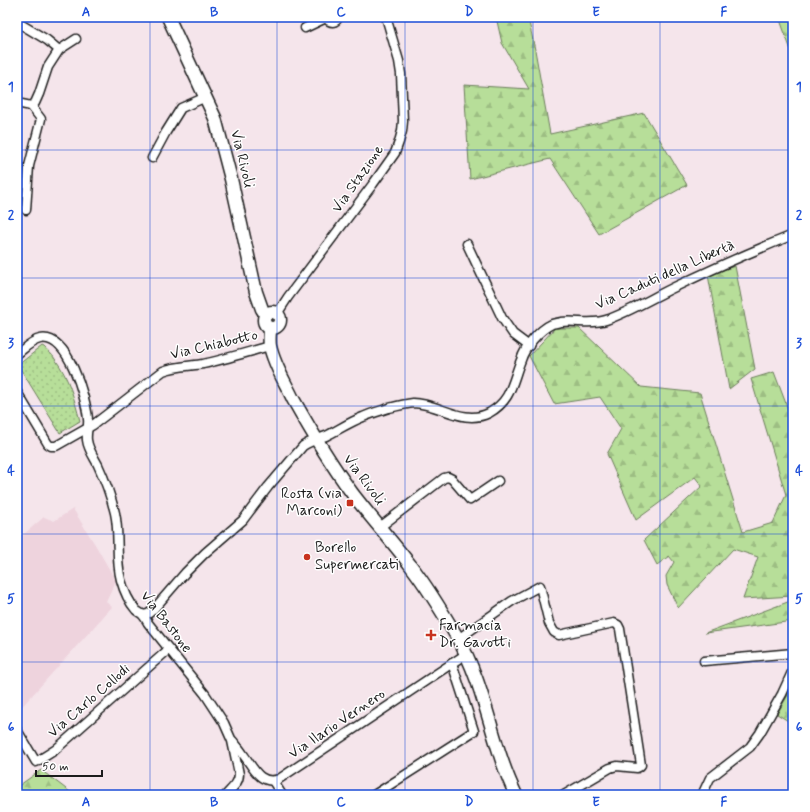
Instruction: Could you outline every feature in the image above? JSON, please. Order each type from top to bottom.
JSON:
[{"type":"street","name":"Via Rivoli","points":[[168,17],[206,97],[218,130],[256,292],[262,309],[271,314],[264,319],[264,324],[270,328],[270,346],[276,363],[316,440],[353,494],[412,567],[439,607],[458,639],[474,672],[502,762],[516,795]]},
{"type":"street","points":[[305,28],[326,18],[333,22],[338,17]]},
{"type":"street","name":"Via Stazione","points":[[271,314],[288,297],[395,153],[402,131],[403,121],[401,74],[399,61],[386,17]]},
{"type":"street","points":[[17,22],[47,40],[59,50]]},
{"type":"street","points":[[33,105],[39,94],[48,67],[59,50],[76,38]]},
{"type":"street","points":[[152,158],[181,108],[206,97]]},
{"type":"street","points":[[17,103],[33,105]]},
{"type":"street","points":[[26,210],[29,166],[41,119],[33,105]]},
{"type":"street","name":"Via Caduti della Libertà","points":[[143,615],[148,614],[153,610],[186,572],[205,553],[244,520],[268,487],[306,443],[327,435],[363,417],[403,404],[413,403],[423,405],[459,416],[482,416],[489,413],[508,395],[512,388],[521,360],[529,346],[536,336],[552,324],[567,321],[592,322],[604,320],[633,309],[685,282],[793,235]]},
{"type":"street","points":[[467,244],[502,318],[513,334],[529,346]]},
{"type":"street","name":"Via Bastone","points":[[17,354],[32,342],[39,339],[51,340],[62,349],[73,367],[86,406],[88,420],[87,439],[89,448],[105,480],[116,514],[118,554],[124,590],[130,602],[137,611],[143,615],[205,694],[224,723],[232,741],[239,774],[237,783],[226,795]]},
{"type":"street","name":"Via Chiabotto","points":[[88,429],[163,371],[206,363],[270,346]]},
{"type":"street","points":[[17,392],[48,444],[51,446],[56,446],[88,429]]},
{"type":"street","points":[[380,527],[444,478],[448,477],[452,479],[470,500],[498,481]]},
{"type":"street","points":[[458,639],[499,609],[540,586],[549,623],[554,632],[559,635],[614,623],[618,625],[620,629],[641,765],[637,768],[617,766],[610,768],[564,795]]},
{"type":"street","name":"Via Carlo Collodi","points":[[17,730],[36,762],[55,750],[169,649]]},
{"type":"street","points":[[704,661],[793,653]]},
{"type":"street","name":"Via Ilario Vernero","points":[[273,781],[279,780],[466,654]]},
{"type":"street","points":[[374,795],[474,731],[452,663]]},
{"type":"street","points":[[702,795],[710,778],[750,747],[760,733],[782,694],[793,670]]},
{"type":"street","points":[[232,741],[243,753],[258,774],[263,779],[273,781],[282,795]]},
{"type":"shaded area","points":[[73,509],[116,581],[106,602],[112,607],[17,712],[17,540],[44,517],[54,521]]},
{"type":"green space","points":[[496,17],[528,17],[550,134],[644,113],[687,185],[599,234],[550,159],[470,179],[464,85],[529,89],[502,43]]},
{"type":"green space","points":[[779,17],[793,17],[793,56]]},
{"type":"green space","points":[[735,266],[755,369],[729,389],[708,275]]},
{"type":"green space","points":[[555,328],[579,328],[641,387],[700,393],[743,532],[773,523],[786,495],[751,379],[774,372],[793,425],[793,596],[743,599],[758,557],[733,549],[678,608],[667,585],[666,576],[674,562],[669,556],[657,565],[644,540],[702,486],[695,477],[636,520],[607,454],[621,429],[600,397],[554,404],[529,356]]},
{"type":"green space","points":[[42,346],[53,356],[64,373],[73,396],[80,421],[60,433],[18,365]]},
{"type":"green space","points":[[793,600],[793,621],[705,633]]},
{"type":"green space","points":[[793,686],[793,724],[777,714]]},
{"type":"green space","points":[[41,770],[74,795],[17,795],[17,787]]},
{"type":"place","name":"Rosta (via Marconi)","points":[[350,503]]},
{"type":"place","name":"Borello Supermercati","points":[[307,557]]},
{"type":"place","name":"Farmacia Dr. Gavotti","points":[[431,635]]}]
